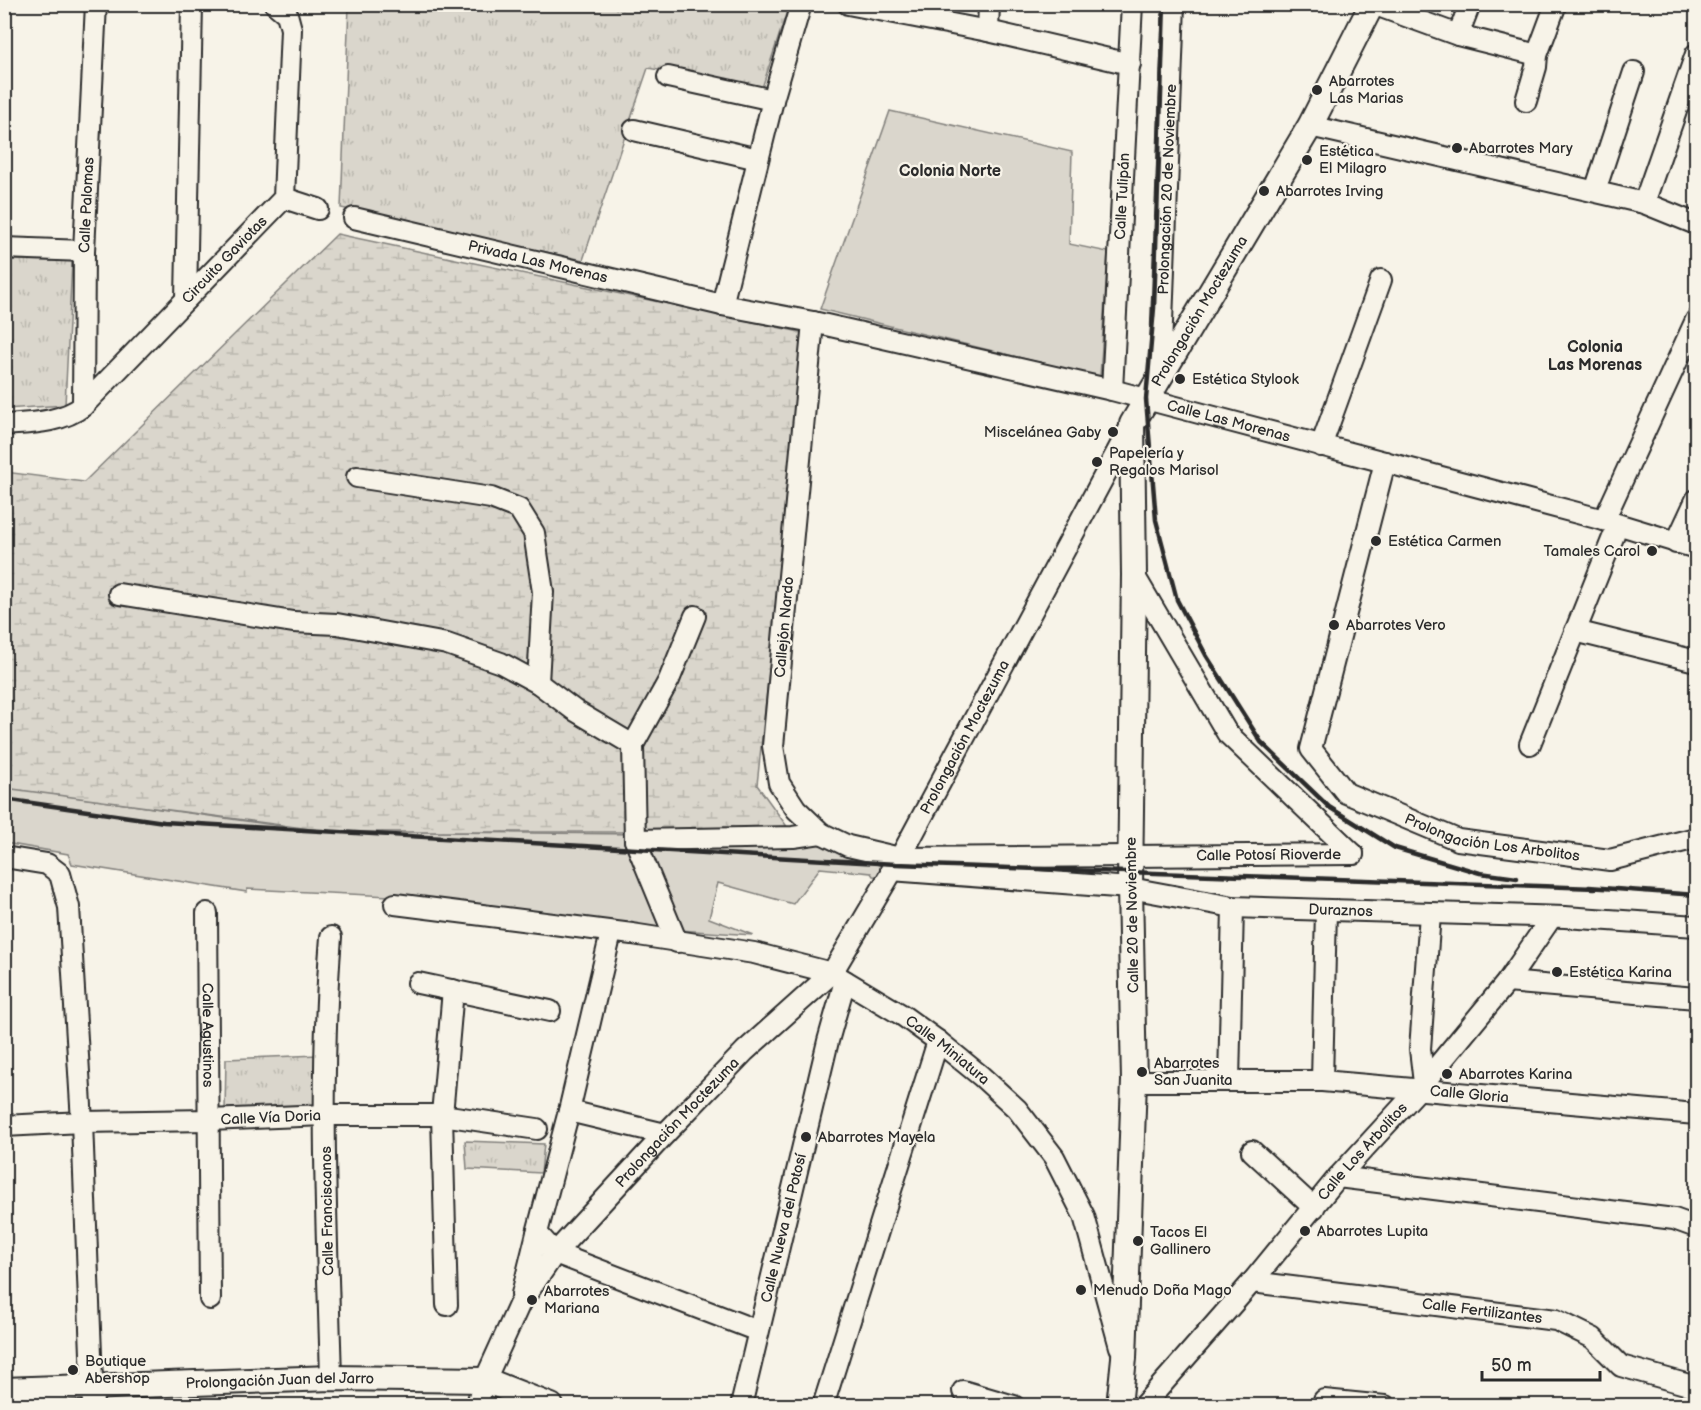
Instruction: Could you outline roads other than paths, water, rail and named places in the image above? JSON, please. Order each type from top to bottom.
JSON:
[{"type":"main road","name":"Prolongación Moctezuma","points":[[1132,424],[1310,126],[1373,4]]},
{"type":"main road","name":"Calle 20 de Noviembre","points":[[1119,1406],[1124,1359],[1134,1082],[1130,888],[1134,575],[1132,424]]},
{"type":"main road","name":"Prolongación Juan del Jarro","points":[[4,1390],[93,1396],[331,1378],[485,1380],[551,1406]]},
{"type":"street","name":"Calle Palomas","points":[[83,406],[84,251],[96,4]]},
{"type":"street","points":[[186,299],[192,4]]},
{"type":"street","points":[[275,4],[287,14],[291,29],[284,198],[318,209]]},
{"type":"street","points":[[722,305],[773,100],[801,4]]},
{"type":"street","points":[[848,4],[988,31],[1130,64]]},
{"type":"street","points":[[988,31],[989,4]]},
{"type":"street","name":"Calle Tulipán","points":[[1112,390],[1132,4]]},
{"type":"street","name":"Prolongación 20 de Noviembre","points":[[1160,375],[1174,4]]},
{"type":"street","points":[[1373,4],[1458,34],[1537,55]]},
{"type":"street","points":[[1458,34],[1470,4]]},
{"type":"street","points":[[1526,102],[1537,55],[1556,4]]},
{"type":"street","points":[[1644,203],[1696,54]]},
{"type":"street","points":[[1595,191],[1634,72]]},
{"type":"street","points":[[668,76],[773,100]]},
{"type":"street","points":[[1310,126],[1644,203],[1696,224]]},
{"type":"street","points":[[634,130],[758,159]]},
{"type":"street","name":"Circuito Gaviotas","points":[[4,425],[41,423],[74,413],[83,406],[284,198]]},
{"type":"street","name":"Privada Las Morenas","points":[[354,218],[722,305]]},
{"type":"street","points":[[4,248],[84,251]]},
{"type":"street","points":[[1321,446],[1381,280]]},
{"type":"street","name":"Calle Las Morenas","points":[[722,305],[813,322],[1112,390],[1611,522],[1696,548]]},
{"type":"street","points":[[1530,744],[1575,631],[1611,522],[1696,320]]},
{"type":"street","name":"Callejón Nardo","points":[[813,322],[773,746],[779,783],[796,809],[821,833],[896,864]]},
{"type":"street","name":"Prolongación Moctezuma","points":[[476,1406],[485,1380],[519,1305],[555,1253],[745,1051],[839,977],[896,864],[1132,424]]},
{"type":"street","name":"Prolongación Los Arbolitos","points":[[1385,462],[1311,749],[1346,793],[1458,840],[1610,860],[1696,838]]},
{"type":"street","points":[[357,477],[490,498],[519,509],[534,533],[543,592],[538,683]]},
{"type":"street","points":[[1676,543],[1696,500]]},
{"type":"street","name":"Calle Potosí Rioverde","points":[[896,864],[1130,855],[1353,854],[1227,733],[1134,575]]},
{"type":"street","points":[[119,594],[293,622],[337,624],[447,644],[501,663],[538,683],[574,710],[633,745]]},
{"type":"street","points":[[677,942],[635,840],[633,745],[669,680],[695,616]]},
{"type":"street","points":[[1575,631],[1696,661]]},
{"type":"street","points":[[635,840],[793,837],[821,833]]},
{"type":"street","points":[[4,857],[47,864],[60,874],[69,907],[82,1122],[93,1396]]},
{"type":"street","points":[[896,864],[1130,888]]},
{"type":"street","name":"Duraznos","points":[[1130,888],[1233,906],[1696,926]]},
{"type":"street","name":"Calle Miniatura","points":[[395,904],[632,934],[753,953],[839,977],[902,1015],[981,1076],[1017,1109],[1054,1157],[1084,1216],[1124,1359]]},
{"type":"street","points":[[1229,1081],[1233,906]]},
{"type":"street","points":[[1322,1081],[1326,910]]},
{"type":"street","name":"Calle Agustinos","points":[[207,914],[210,1299]]},
{"type":"street","points":[[1420,1087],[1420,1049],[1430,914]]},
{"type":"street","name":"Calle Los Arbolitos","points":[[1143,1406],[1252,1282],[1338,1177],[1420,1087],[1507,982],[1551,918]]},
{"type":"street","points":[[519,1305],[570,1111],[611,933]]},
{"type":"street","name":"Calle Franciscanos","points":[[331,937],[327,990],[324,1115],[331,1378]]},
{"type":"street","name":"Calle Nueva del Potosí","points":[[741,1406],[828,1041],[839,977]]},
{"type":"street","points":[[1507,982],[1696,998]]},
{"type":"street","points":[[418,983],[550,1011]]},
{"type":"street","points":[[447,1305],[442,1115],[453,990]]},
{"type":"street","points":[[823,1406],[938,1041]]},
{"type":"street","name":"Calle Gloria","points":[[1134,1082],[1322,1081],[1420,1087],[1696,1114]]},
{"type":"street","points":[[570,1111],[665,1134]]},
{"type":"street","name":"Calle Vía Doria","points":[[4,1126],[324,1115],[442,1115],[537,1129]]},
{"type":"street","points":[[1252,1150],[1314,1208]]},
{"type":"street","points":[[1338,1177],[1674,1219],[1696,1227]]},
{"type":"street","points":[[537,1233],[555,1253],[758,1331]]},
{"type":"street","name":"Calle Fertilizantes","points":[[1252,1282],[1556,1320],[1593,1338],[1621,1366],[1696,1387]]},
{"type":"street","points":[[963,1391],[1014,1406]]},
{"type":"street","points":[[1324,1400],[1385,1406]]},
{"type":"railway","points":[[1164,4],[1154,308],[1146,399],[1156,520],[1177,600],[1206,655],[1261,742],[1329,807],[1395,848],[1480,873],[1517,878]]},
{"type":"railway","points":[[4,799],[164,822],[896,864],[1595,888]]},
{"type":"railway","points":[[1589,887],[1696,895]]},
{"type":"place","name":"Abarrotes Las Marias","points":[[1317,90]]},
{"type":"place","name":"Abarrotes Mary","points":[[1457,148]]},
{"type":"place","name":"Estética El Milagro","points":[[1307,160]]},
{"type":"place","name":"Abarrotes Irving","points":[[1264,191]]},
{"type":"place","name":"Estética Stylook","points":[[1180,379]]},
{"type":"place","name":"Miscelánea Gaby","points":[[1113,432]]},
{"type":"place","name":"Papelería y Regalos Marisol","points":[[1097,462]]},
{"type":"place","name":"Estética Carmen","points":[[1376,541]]},
{"type":"place","name":"Tamales Carol","points":[[1652,551]]},
{"type":"place","name":"Abarrotes Vero","points":[[1334,625]]},
{"type":"place","name":"Estética Karina","points":[[1557,972]]},
{"type":"place","name":"Abarrotes San Juanita","points":[[1142,1072]]},
{"type":"place","name":"Abarrotes Karina","points":[[1447,1074]]},
{"type":"place","name":"Abarrotes Mayela","points":[[806,1137]]},
{"type":"place","name":"Abarrotes Lupita","points":[[1305,1231]]},
{"type":"place","name":"Tacos El Gallinero","points":[[1138,1241]]},
{"type":"place","name":"Menudo Doña Mago","points":[[1081,1290]]},
{"type":"place","name":"Abarrotes Mariana","points":[[532,1300]]},
{"type":"place","name":"Boutique Abershop","points":[[73,1370]]},
{"type":"district","name":"Colonia Norte","points":[[950,170]]},
{"type":"district","name":"Colonia Las Morenas","points":[[1595,355]]}]
